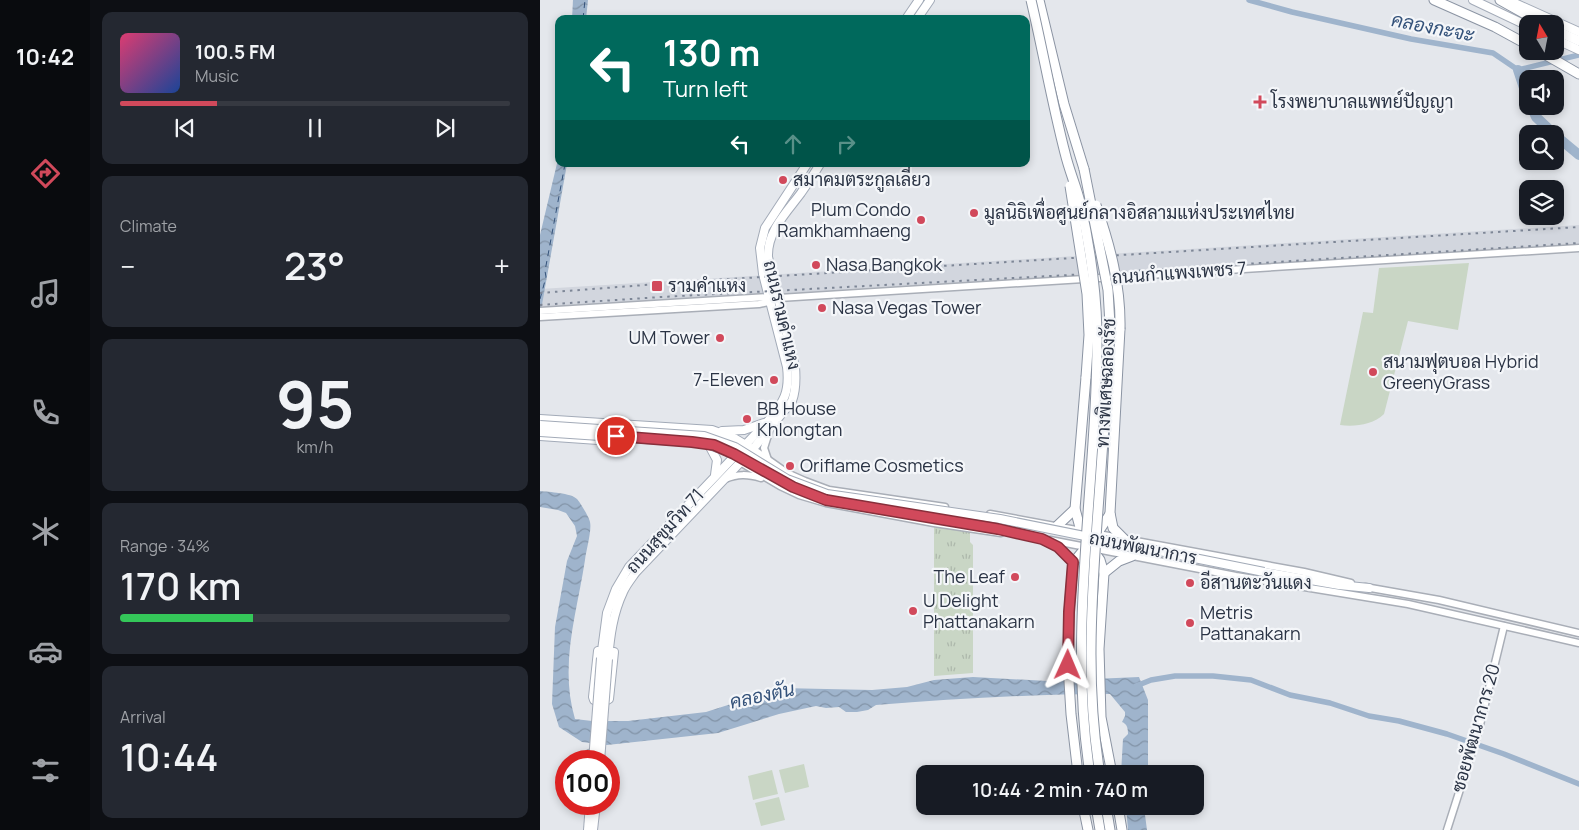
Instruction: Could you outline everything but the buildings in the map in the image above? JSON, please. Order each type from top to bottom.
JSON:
[{"type":"highway","name":"ทางพิเศษฉลองรัช","points":[[1031,0],[1065,154],[1080,202],[1094,290],[1096,381],[1080,651],[1082,708],[1089,765]]},
{"type":"highway","name":"ทางพิเศษฉลองรัช","points":[[1039,0],[1064,104],[1084,169],[1108,290],[1110,325],[1093,586],[1091,650],[1092,709],[1099,765]]},
{"type":"highway","points":[[1434,0],[1495,27],[1519,40]]},
{"type":"highway","points":[[1500,0],[1527,15]]},
{"type":"highway","points":[[1564,37],[1577,46]]},
{"type":"highway","points":[[1555,60],[1577,73]]},
{"type":"highway","points":[[1065,154],[1087,294],[1089,335],[1075,509],[1081,531]]},
{"type":"highway","points":[[1084,169],[1109,244],[1119,290],[1120,329],[1110,513],[1113,528],[1124,539]]},
{"type":"highway","points":[[1057,526],[1075,509]]},
{"type":"highway","points":[[1097,534],[1110,513]]},
{"type":"highway","points":[[1038,538],[1058,547],[1073,562]]},
{"type":"highway","points":[[1077,765],[1068,665],[1069,612],[1073,562],[1089,550],[1104,574],[1099,649],[1101,717],[1110,765]]},
{"type":"highway","points":[[1072,573],[1104,574],[1118,561],[1132,556]]},
{"type":"highway","points":[[1085,815],[1088,830]]},
{"type":"highway","points":[[1098,815],[1100,830]]},
{"type":"highway","points":[[1108,815],[1110,830]]},
{"type":"highway","points":[[1120,815],[1122,830]]},
{"type":"main road","points":[[909,15],[919,0]]},
{"type":"main road","points":[[920,15],[929,0]]},
{"type":"main road","points":[[1473,0],[1519,22]]},
{"type":"main road","points":[[1508,0],[1579,32]]},
{"type":"main road","points":[[1564,42],[1577,46]]},
{"type":"main road","name":"ถนนรามคำแหง","points":[[740,462],[753,449],[785,399],[789,380],[787,367],[760,256],[762,237],[770,219],[805,167]]},
{"type":"main road","name":"ถนนรามคำแหง","points":[[733,457],[792,401],[796,379],[795,367],[768,257],[769,242],[780,221],[818,167]]},
{"type":"main road","points":[[793,185],[802,191]]},
{"type":"main road","name":"ถนนกำแพงเพชร 7","points":[[540,317],[556,313],[779,298],[1579,248]]},
{"type":"main road","name":"ถนนกำแพงเพชร 7","points":[[540,311],[556,313]]},
{"type":"main road","points":[[540,419],[712,430],[744,430],[771,423]]},
{"type":"main road","points":[[768,461],[764,453],[764,443],[771,423]]},
{"type":"main road","points":[[623,434],[638,426]]},
{"type":"main road","points":[[540,428],[623,434],[648,443]]},
{"type":"main road","points":[[540,428],[692,438]]},
{"type":"main road","points":[[712,430],[734,438],[753,449]]},
{"type":"main road","points":[[540,436],[710,447],[740,462]]},
{"type":"main road","name":"ถนนพัฒนาการ","points":[[692,438],[724,449],[803,492],[826,500],[998,529],[1089,550],[1408,604],[1579,643]]},
{"type":"main road","name":"ถนนพัฒนาการ","points":[[692,438],[716,439],[730,444],[787,479],[827,494],[1000,519],[1264,572],[1439,600],[1579,633]]},
{"type":"main road","points":[[710,447],[717,460],[717,470],[714,477]]},
{"type":"main road","name":"ถนนพัฒนาการ","points":[[753,449],[788,474],[829,490],[1000,515],[1304,572],[1369,588]]},
{"type":"main road","name":"ถนนสุขุมวิท 71","points":[[594,750],[605,659],[616,589],[629,567],[733,457]]},
{"type":"main road","name":"ถนนพัฒนาการ","points":[[740,462],[772,482],[817,501],[934,523],[1038,538]]},
{"type":"main road","name":"ถนนสุขุมวิท 71","points":[[611,615],[636,572],[740,462]]},
{"type":"main road","points":[[724,479],[747,474],[772,482]]},
{"type":"main road","points":[[817,501],[817,492],[821,487]]},
{"type":"main road","points":[[1081,531],[1089,550]]},
{"type":"main road","points":[[1089,550],[1097,534]]},
{"type":"main road","points":[[611,615],[616,625],[609,699],[606,702],[597,702],[593,697],[601,626],[604,618],[611,615]]},
{"type":"main road","name":"ซอยพัฒนาการ 20","points":[[1447,830],[1474,749],[1504,626]]},
{"type":"main road","name":"ถนนสุขุมวิท 71","points":[[601,750],[605,659]]},
{"type":"main road","points":[[584,830],[585,815]]},
{"type":"main road","points":[[591,815],[595,830]]},
{"type":"main road","points":[[588,830],[594,815]]},
{"type":"main road","points":[[595,830],[597,815]]},
{"type":"shaded area","points":[[1579,225],[1579,247],[540,310],[540,289]]},
{"type":"green space","name":"สนามฟุตบอล Hybrid GreenyGrass","points":[[1469,263],[1458,330],[1408,321],[1384,414],[1374,421],[1363,424],[1340,425],[1363,312],[1373,313],[1379,268]]},
{"type":"green space","points":[[934,527],[970,531],[970,542],[973,545],[973,673],[934,676]]},
{"type":"green space","points":[[804,764],[809,787],[785,793],[779,770]]},
{"type":"green space","points":[[772,770],[778,794],[753,800],[748,776]]},
{"type":"green space","points":[[779,797],[785,820],[761,826],[755,803]]},
{"type":"water","points":[[573,0],[588,0],[586,15],[572,15]]},
{"type":"water","points":[[556,167],[566,167],[540,316],[540,235]]},
{"type":"water","name":"คลองตัน","points":[[540,491],[570,495],[580,503],[590,522],[590,535],[574,619],[569,659],[571,699],[575,719],[628,721],[706,712],[781,688],[872,690],[907,687],[934,680],[973,677],[1048,681],[1139,677],[1148,700],[1148,765],[1122,765],[1123,739],[1128,734],[1128,730],[1122,722],[1125,712],[1110,694],[1022,696],[876,705],[868,710],[857,712],[846,712],[839,707],[826,708],[816,706],[779,714],[718,733],[607,745],[582,742],[559,727],[552,704],[555,627],[567,561],[577,536],[575,526],[566,513],[540,507]]},
{"type":"water","points":[[1127,815],[1145,815],[1147,830],[1128,830]]},
{"type":"waterway","name":"คลองกะจะ","points":[[1249,0],[1292,12],[1411,39],[1493,53],[1518,70],[1579,55]]},
{"type":"waterway","points":[[1535,115],[1544,125]]},
{"type":"waterway","points":[[1564,142],[1579,155]]},
{"type":"waterway","points":[[1136,686],[1151,680],[1175,676],[1213,676],[1251,680],[1290,695],[1330,703],[1369,716],[1399,721],[1447,734],[1579,784]]},
{"type":"ferry route","points":[[583,15],[585,0]]},
{"type":"ferry route","points":[[540,299],[546,277],[545,271],[564,167]]},
{"type":"railway","points":[[540,293],[697,281],[1579,227]]},
{"type":"railway","points":[[540,305],[1069,275],[1579,243]]},
{"type":"place","name":"โรงพยาบาลแพทย์ปัญญา","points":[[1260,102]]},
{"type":"place","name":"สมาคมตระกูลเลี่ยว","points":[[783,180]]},
{"type":"place","name":"มูลนิธิเพื่อศูนย์กลางอิสลามแห่งประเทศไทย","points":[[974,213]]},
{"type":"place","name":"Plum Condo Ramkhamhaeng","points":[[921,220]]},
{"type":"place","name":"Nasa Bangkok","points":[[816,265]]},
{"type":"place","name":"รามคำแหง","points":[[657,286]]},
{"type":"place","name":"Nasa Vegas Tower","points":[[822,308]]},
{"type":"place","name":"UM Tower","points":[[720,338]]},
{"type":"place","name":"สนามฟุตบอล Hybrid GreenyGrass","points":[[1373,372]]},
{"type":"place","name":"7-Eleven","points":[[774,380]]},
{"type":"place","name":"BB House Khlongtan","points":[[747,419]]},
{"type":"place","name":"Oriflame Cosmetics","points":[[790,466]]},
{"type":"place","name":"The Leaf","points":[[1015,577]]},
{"type":"place","name":"อีสานตะวันแดง","points":[[1190,583]]},
{"type":"place","name":"U Delight Phattanakarn","points":[[913,611]]},
{"type":"place","name":"Metris Pattanakarn","points":[[1190,623]]},
{"type":"route","points":[[616,436],[714,445],[803,492],[826,500],[998,529],[1042,539],[1058,547],[1073,562],[1069,612],[1068,665]]}]
